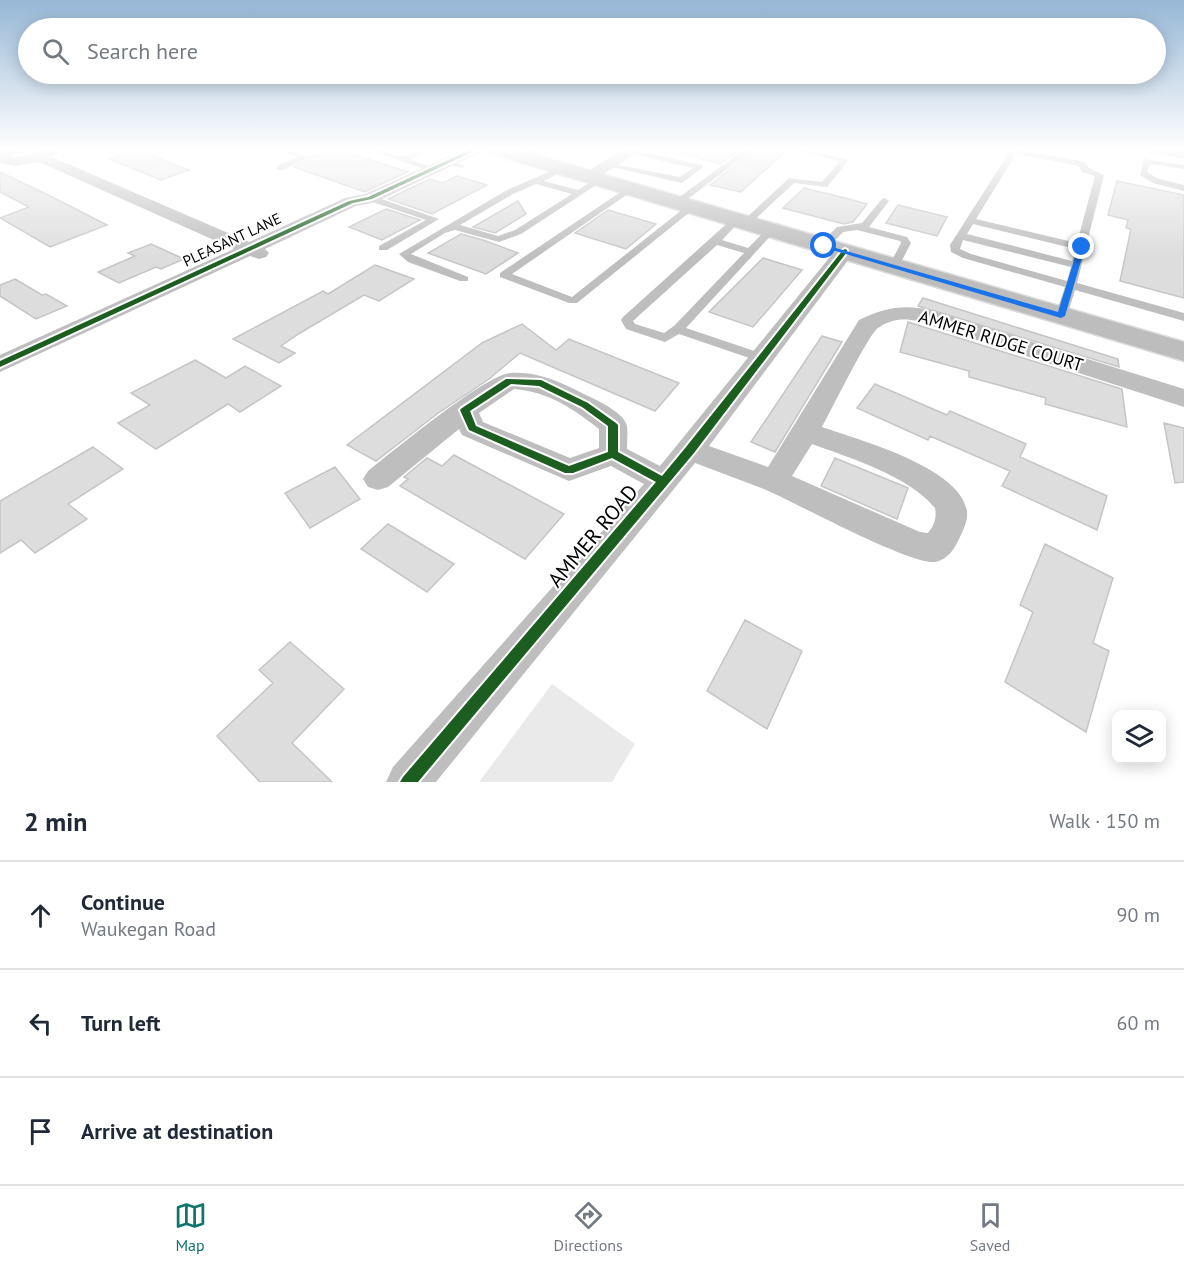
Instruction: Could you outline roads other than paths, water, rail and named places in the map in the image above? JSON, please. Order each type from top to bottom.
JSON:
[{"type":"main road","points":[[614,184],[771,230],[843,242],[894,266],[1184,352]]},
{"type":"street","points":[[102,184],[255,252]]},
{"type":"street","name":"PLEASANT LANE","points":[[0,364],[364,206],[370,198],[399,184]]},
{"type":"street","name":"AMMER ROAD","points":[[408,782],[690,450],[762,358],[843,242]]},
{"type":"street","name":"PLEASANT LANE","points":[[0,378],[255,252]]},
{"type":"street","name":"AMMER RIDGE COURT","points":[[774,482],[867,325],[887,315],[904,312],[922,315],[1184,398]]},
{"type":"street","points":[[378,479],[465,410],[509,381],[541,383],[585,405],[613,425],[613,454]]},
{"type":"street","points":[[465,410],[472,428],[569,470],[613,454],[663,481]]},
{"type":"street","points":[[690,450],[774,482],[916,545],[934,548],[945,538],[951,518],[949,503],[937,491],[914,474],[806,431]]},
{"type":"lane","points":[[455,227],[455,223],[528,184]]},
{"type":"lane","points":[[464,279],[412,260],[404,254],[434,235],[455,227],[499,239],[518,232],[585,184]]},
{"type":"lane","points":[[631,189],[504,275],[573,301],[708,184]]},
{"type":"lane","points":[[771,230],[668,336],[660,337],[630,326],[627,320],[715,241],[786,184]]},
{"type":"lane","points":[[992,184],[955,245],[959,253],[1184,317]]},
{"type":"lane","points":[[1061,316],[1098,184]]},
{"type":"lane","points":[[370,198],[434,219],[383,248]]},
{"type":"lane","points":[[843,242],[865,226],[885,201]]},
{"type":"lane","points":[[970,221],[1082,247]]},
{"type":"lane","points":[[961,236],[1077,265]]},
{"type":"lane","points":[[715,241],[750,252]]},
{"type":"lane","points":[[678,328],[762,358]]}]
